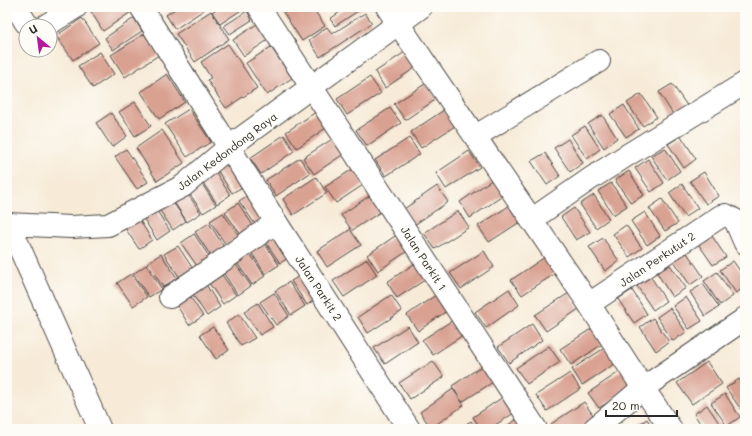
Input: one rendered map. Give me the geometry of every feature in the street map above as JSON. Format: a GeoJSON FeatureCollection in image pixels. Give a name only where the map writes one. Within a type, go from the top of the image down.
{"type":"FeatureCollection","features":[{"type":"Feature","properties":{"kind":"street"},"geometry":{"type":"LineString","coordinates":[[16,7],[23,18]]}},
{"type":"Feature","properties":{"kind":"street"},"geometry":{"type":"LineString","coordinates":[[58,18],[76,7]]}},
{"type":"Feature","properties":{"kind":"street","name":"Jalan Parkit 2"},"geometry":{"type":"LineString","coordinates":[[141,7],[276,222],[409,429]]}},
{"type":"Feature","properties":{"kind":"street","name":"Jalan Parkit 1"},"geometry":{"type":"LineString","coordinates":[[259,7],[536,429]]}},
{"type":"Feature","properties":{"kind":"street","name":"Jalan Kedondong Raya"},"geometry":{"type":"LineString","coordinates":[[8,224],[71,227],[108,225],[183,186],[229,147],[311,87],[392,15],[421,7]]}},
{"type":"Feature","properties":{"kind":"street"},"geometry":{"type":"LineString","coordinates":[[392,15],[476,136],[671,429]]}},
{"type":"Feature","properties":{"kind":"street"},"geometry":{"type":"LineString","coordinates":[[476,136],[599,61]]}},
{"type":"Feature","properties":{"kind":"street"},"geometry":{"type":"LineString","coordinates":[[531,220],[629,154],[745,83]]}},
{"type":"Feature","properties":{"kind":"street","name":"Jalan Perkutut 2"},"geometry":{"type":"LineString","coordinates":[[589,304],[715,220],[726,215],[735,220],[745,243]]}},
{"type":"Feature","properties":{"kind":"street"},"geometry":{"type":"LineString","coordinates":[[170,297],[276,222]]}},
{"type":"Feature","properties":{"kind":"street"},"geometry":{"type":"LineString","coordinates":[[8,224],[100,429]]}},
{"type":"Feature","properties":{"kind":"street"},"geometry":{"type":"LineString","coordinates":[[594,429],[643,388],[745,318]]}},
{"type":"Feature","properties":{"kind":"building"},"geometry":{"type":"Polygon","coordinates":[[[94,7],[128,7],[131,12],[103,31],[90,10],[94,7]]]}},
{"type":"Feature","properties":{"kind":"building"},"geometry":{"type":"Polygon","coordinates":[[[178,7],[202,7],[204,10],[175,29],[166,15],[178,7]]]}},
{"type":"Feature","properties":{"kind":"building"},"geometry":{"type":"Polygon","coordinates":[[[220,7],[246,7],[220,24],[212,12],[220,7]]]}},
{"type":"Feature","properties":{"kind":"building"},"geometry":{"type":"Polygon","coordinates":[[[285,7],[312,7],[325,26],[302,41],[281,9],[285,7]]]}},
{"type":"Feature","properties":{"kind":"building"},"geometry":{"type":"Polygon","coordinates":[[[347,7],[364,7],[335,26],[330,19],[347,7]]]}},
{"type":"Feature","properties":{"kind":"building"},"geometry":{"type":"Polygon","coordinates":[[[211,11],[229,39],[195,62],[176,34],[211,11]]]}},
{"type":"Feature","properties":{"kind":"building"},"geometry":{"type":"Polygon","coordinates":[[[247,11],[252,20],[230,34],[224,26],[247,11]]]}},
{"type":"Feature","properties":{"kind":"building"},"geometry":{"type":"Polygon","coordinates":[[[365,13],[372,23],[320,57],[309,40],[327,27],[332,34],[365,13]]]}},
{"type":"Feature","properties":{"kind":"building"},"geometry":{"type":"Polygon","coordinates":[[[82,18],[99,43],[73,60],[58,39],[58,35],[82,18]]]}},
{"type":"Feature","properties":{"kind":"building"},"geometry":{"type":"Polygon","coordinates":[[[134,18],[142,31],[113,50],[105,38],[134,18]]]}},
{"type":"Feature","properties":{"kind":"building"},"geometry":{"type":"Polygon","coordinates":[[[257,24],[268,40],[244,56],[233,40],[257,24]]]}},
{"type":"Feature","properties":{"kind":"building"},"geometry":{"type":"Polygon","coordinates":[[[144,34],[159,55],[125,77],[111,55],[144,34]]]}},
{"type":"Feature","properties":{"kind":"building"},"geometry":{"type":"Polygon","coordinates":[[[228,44],[257,88],[226,108],[207,80],[211,78],[201,62],[228,44]]]}},
{"type":"Feature","properties":{"kind":"building"},"geometry":{"type":"Polygon","coordinates":[[[271,47],[292,78],[267,95],[246,63],[271,47]]]}},
{"type":"Feature","properties":{"kind":"building"},"geometry":{"type":"Polygon","coordinates":[[[408,50],[419,65],[385,88],[375,72],[408,50]]]}},
{"type":"Feature","properties":{"kind":"building"},"geometry":{"type":"Polygon","coordinates":[[[100,52],[114,74],[93,88],[78,66],[100,52]]]}},
{"type":"Feature","properties":{"kind":"building"},"geometry":{"type":"Polygon","coordinates":[[[167,74],[185,102],[159,119],[141,92],[167,74]]]}},
{"type":"Feature","properties":{"kind":"building"},"geometry":{"type":"Polygon","coordinates":[[[370,77],[381,93],[347,115],[337,99],[370,77]]]}},
{"type":"Feature","properties":{"kind":"building"},"geometry":{"type":"Polygon","coordinates":[[[428,82],[438,98],[405,120],[394,104],[428,82]]]}},
{"type":"Feature","properties":{"kind":"building"},"geometry":{"type":"Polygon","coordinates":[[[672,84],[688,107],[674,116],[659,92],[672,84]]]}},
{"type":"Feature","properties":{"kind":"building"},"geometry":{"type":"Polygon","coordinates":[[[641,94],[657,117],[643,126],[627,103],[641,94]]]}},
{"type":"Feature","properties":{"kind":"building"},"geometry":{"type":"Polygon","coordinates":[[[135,102],[151,126],[135,136],[119,112],[135,102]]]}},
{"type":"Feature","properties":{"kind":"building"},"geometry":{"type":"Polygon","coordinates":[[[624,105],[639,129],[626,137],[610,114],[624,105]]]}},
{"type":"Feature","properties":{"kind":"building"},"geometry":{"type":"Polygon","coordinates":[[[390,108],[401,123],[367,146],[356,130],[390,108]]]}},
{"type":"Feature","properties":{"kind":"building"},"geometry":{"type":"Polygon","coordinates":[[[189,109],[211,142],[187,157],[165,124],[189,109]]]}},
{"type":"Feature","properties":{"kind":"building"},"geometry":{"type":"Polygon","coordinates":[[[319,110],[330,125],[297,148],[286,132],[319,110]]]}},
{"type":"Feature","properties":{"kind":"building"},"geometry":{"type":"Polygon","coordinates":[[[444,110],[455,126],[421,148],[411,132],[444,110]]]}},
{"type":"Feature","properties":{"kind":"building"},"geometry":{"type":"Polygon","coordinates":[[[111,113],[127,136],[112,147],[96,123],[111,113]]]}},
{"type":"Feature","properties":{"kind":"building"},"geometry":{"type":"Polygon","coordinates":[[[602,115],[617,138],[604,148],[588,124],[602,115]]]}},
{"type":"Feature","properties":{"kind":"building"},"geometry":{"type":"Polygon","coordinates":[[[585,126],[600,149],[587,159],[571,135],[585,126]]]}},
{"type":"Feature","properties":{"kind":"building"},"geometry":{"type":"Polygon","coordinates":[[[162,130],[184,163],[157,181],[136,148],[162,130]]]}},
{"type":"Feature","properties":{"kind":"building"},"geometry":{"type":"Polygon","coordinates":[[[284,135],[294,151],[261,174],[250,158],[284,135]]]}},
{"type":"Feature","properties":{"kind":"building"},"geometry":{"type":"Polygon","coordinates":[[[337,136],[348,151],[314,174],[303,158],[337,136]]]}},
{"type":"Feature","properties":{"kind":"building"},"geometry":{"type":"Polygon","coordinates":[[[681,136],[696,159],[684,168],[668,144],[681,136]]]}},
{"type":"Feature","properties":{"kind":"building"},"geometry":{"type":"Polygon","coordinates":[[[409,138],[420,154],[386,176],[375,160],[409,138]]]}},
{"type":"Feature","properties":{"kind":"building"},"geometry":{"type":"Polygon","coordinates":[[[568,139],[583,163],[570,172],[554,148],[568,139]]]}},
{"type":"Feature","properties":{"kind":"building"},"geometry":{"type":"Polygon","coordinates":[[[665,148],[680,171],[667,180],[651,156],[665,148]]]}},
{"type":"Feature","properties":{"kind":"building"},"geometry":{"type":"Polygon","coordinates":[[[126,149],[148,182],[137,189],[115,157],[126,149]]]}},
{"type":"Feature","properties":{"kind":"building"},"geometry":{"type":"Polygon","coordinates":[[[469,151],[480,167],[446,189],[436,173],[469,151]]]}},
{"type":"Feature","properties":{"kind":"building"},"geometry":{"type":"Polygon","coordinates":[[[545,153],[560,176],[547,185],[531,161],[545,153]]]}},
{"type":"Feature","properties":{"kind":"building"},"geometry":{"type":"Polygon","coordinates":[[[300,158],[310,173],[276,196],[266,180],[300,158]]]}},
{"type":"Feature","properties":{"kind":"building"},"geometry":{"type":"Polygon","coordinates":[[[648,159],[664,183],[651,192],[635,168],[648,159]]]}},
{"type":"Feature","properties":{"kind":"building"},"geometry":{"type":"Polygon","coordinates":[[[230,161],[246,185],[232,193],[217,170],[230,161]]]}},
{"type":"Feature","properties":{"kind":"building"},"geometry":{"type":"Polygon","coordinates":[[[359,165],[369,181],[336,203],[325,187],[359,165]]]}},
{"type":"Feature","properties":{"kind":"building"},"geometry":{"type":"Polygon","coordinates":[[[215,171],[230,195],[217,204],[201,180],[215,171]]]}},
{"type":"Feature","properties":{"kind":"building"},"geometry":{"type":"Polygon","coordinates":[[[629,171],[644,195],[631,203],[615,180],[629,171]]]}},
{"type":"Feature","properties":{"kind":"building"},"geometry":{"type":"Polygon","coordinates":[[[704,172],[719,196],[706,204],[690,181],[704,172]]]}},
{"type":"Feature","properties":{"kind":"building"},"geometry":{"type":"Polygon","coordinates":[[[316,177],[327,193],[293,215],[283,199],[316,177]]]}},
{"type":"Feature","properties":{"kind":"building"},"geometry":{"type":"Polygon","coordinates":[[[493,179],[504,195],[470,218],[460,202],[493,179]]]}},
{"type":"Feature","properties":{"kind":"building"},"geometry":{"type":"Polygon","coordinates":[[[200,181],[216,205],[203,213],[187,190],[200,181]]]}},
{"type":"Feature","properties":{"kind":"building"},"geometry":{"type":"Polygon","coordinates":[[[611,183],[627,206],[613,215],[598,191],[611,183]]]}},
{"type":"Feature","properties":{"kind":"building"},"geometry":{"type":"Polygon","coordinates":[[[682,184],[698,208],[685,217],[669,193],[682,184]]]}},
{"type":"Feature","properties":{"kind":"building"},"geometry":{"type":"Polygon","coordinates":[[[437,186],[448,202],[414,225],[404,209],[437,186]]]}},
{"type":"Feature","properties":{"kind":"building"},"geometry":{"type":"Polygon","coordinates":[[[185,190],[201,213],[187,222],[172,199],[185,190]]]}},
{"type":"Feature","properties":{"kind":"building"},"geometry":{"type":"Polygon","coordinates":[[[253,192],[268,216],[255,224],[239,201],[253,192]]]}},
{"type":"Feature","properties":{"kind":"building"},"geometry":{"type":"Polygon","coordinates":[[[375,192],[385,209],[351,231],[361,245],[327,267],[317,251],[351,229],[341,215],[375,192]]]}},
{"type":"Feature","properties":{"kind":"building"},"geometry":{"type":"Polygon","coordinates":[[[594,195],[609,219],[596,228],[580,204],[594,195]]]}},
{"type":"Feature","properties":{"kind":"building"},"geometry":{"type":"Polygon","coordinates":[[[170,198],[186,221],[173,230],[157,206],[170,198]]]}},
{"type":"Feature","properties":{"kind":"building"},"geometry":{"type":"Polygon","coordinates":[[[662,199],[678,223],[665,231],[649,208],[662,199]]]}},
{"type":"Feature","properties":{"kind":"building"},"geometry":{"type":"Polygon","coordinates":[[[238,203],[254,227],[241,235],[225,212],[238,203]]]}},
{"type":"Feature","properties":{"kind":"building"},"geometry":{"type":"Polygon","coordinates":[[[512,204],[523,220],[489,242],[478,226],[512,204]]]}},
{"type":"Feature","properties":{"kind":"building"},"geometry":{"type":"Polygon","coordinates":[[[155,208],[170,231],[157,240],[142,216],[155,208]]]}},
{"type":"Feature","properties":{"kind":"building"},"geometry":{"type":"Polygon","coordinates":[[[574,208],[590,232],[576,240],[561,217],[574,208]]]}},
{"type":"Feature","properties":{"kind":"building"},"geometry":{"type":"Polygon","coordinates":[[[458,211],[469,227],[435,249],[424,233],[458,211]]]}},
{"type":"Feature","properties":{"kind":"building"},"geometry":{"type":"Polygon","coordinates":[[[645,212],[660,236],[647,245],[631,221],[645,212]]]}},
{"type":"Feature","properties":{"kind":"building"},"geometry":{"type":"Polygon","coordinates":[[[223,213],[239,236],[226,245],[210,221],[223,213]]]}},
{"type":"Feature","properties":{"kind":"building"},"geometry":{"type":"Polygon","coordinates":[[[137,216],[152,240],[139,249],[123,225],[137,216]]]}},
{"type":"Feature","properties":{"kind":"building"},"geometry":{"type":"Polygon","coordinates":[[[209,223],[224,247],[211,256],[195,232],[209,223]]]}},
{"type":"Feature","properties":{"kind":"building"},"geometry":{"type":"Polygon","coordinates":[[[626,225],[642,248],[629,257],[613,234],[626,225]]]}},
{"type":"Feature","properties":{"kind":"building"},"geometry":{"type":"Polygon","coordinates":[[[278,231],[293,255],[280,263],[264,240],[278,231]]]}},
{"type":"Feature","properties":{"kind":"building"},"geometry":{"type":"Polygon","coordinates":[[[401,232],[412,248],[378,271],[367,255],[401,232]]]}},
{"type":"Feature","properties":{"kind":"building"},"geometry":{"type":"Polygon","coordinates":[[[710,233],[726,257],[713,265],[697,242],[710,233]]]}},
{"type":"Feature","properties":{"kind":"building"},"geometry":{"type":"Polygon","coordinates":[[[194,234],[210,258],[197,266],[181,243],[194,234]]]}},
{"type":"Feature","properties":{"kind":"building"},"geometry":{"type":"Polygon","coordinates":[[[603,238],[619,261],[605,271],[589,247],[603,238]]]}},
{"type":"Feature","properties":{"kind":"building"},"geometry":{"type":"Polygon","coordinates":[[[263,241],[279,265],[265,274],[250,250],[263,241]]]}},
{"type":"Feature","properties":{"kind":"building"},"geometry":{"type":"Polygon","coordinates":[[[178,246],[193,269],[180,278],[164,254],[178,246]]]}},
{"type":"Feature","properties":{"kind":"building"},"geometry":{"type":"Polygon","coordinates":[[[484,251],[494,267],[461,289],[450,273],[484,251]]]}},
{"type":"Feature","properties":{"kind":"building"},"geometry":{"type":"Polygon","coordinates":[[[249,252],[265,276],[252,285],[236,261],[249,252]]]}},
{"type":"Feature","properties":{"kind":"building"},"geometry":{"type":"Polygon","coordinates":[[[687,253],[703,276],[690,285],[674,261],[687,253]]]}},
{"type":"Feature","properties":{"kind":"building"},"geometry":{"type":"Polygon","coordinates":[[[161,254],[177,278],[163,287],[147,263],[161,254]]]}},
{"type":"Feature","properties":{"kind":"building"},"geometry":{"type":"Polygon","coordinates":[[[545,257],[556,273],[522,295],[511,280],[545,257]]]}},
{"type":"Feature","properties":{"kind":"building"},"geometry":{"type":"Polygon","coordinates":[[[367,259],[377,275],[344,297],[333,281],[367,259]]]}},
{"type":"Feature","properties":{"kind":"building"},"geometry":{"type":"Polygon","coordinates":[[[420,260],[431,276],[397,298],[387,282],[420,260]]]}},
{"type":"Feature","properties":{"kind":"building"},"geometry":{"type":"Polygon","coordinates":[[[733,261],[745,278],[745,287],[736,293],[720,270],[733,261]]]}},
{"type":"Feature","properties":{"kind":"building"},"geometry":{"type":"Polygon","coordinates":[[[235,263],[251,286],[238,295],[222,271],[235,263]]]}},
{"type":"Feature","properties":{"kind":"building"},"geometry":{"type":"Polygon","coordinates":[[[146,265],[162,289],[149,297],[133,274],[146,265]]]}},
{"type":"Feature","properties":{"kind":"building"},"geometry":{"type":"Polygon","coordinates":[[[670,265],[686,288],[672,297],[657,273],[670,265]]]}},
{"type":"Feature","properties":{"kind":"building"},"geometry":{"type":"Polygon","coordinates":[[[220,272],[236,295],[223,304],[207,280],[220,272]]]}},
{"type":"Feature","properties":{"kind":"building"},"geometry":{"type":"Polygon","coordinates":[[[717,272],[733,296],[720,305],[704,281],[717,272]]]}},
{"type":"Feature","properties":{"kind":"building"},"geometry":{"type":"Polygon","coordinates":[[[305,273],[320,296],[307,305],[291,281],[305,273]]]}},
{"type":"Feature","properties":{"kind":"building"},"geometry":{"type":"Polygon","coordinates":[[[131,274],[147,297],[133,306],[117,283],[131,274]]]}},
{"type":"Feature","properties":{"kind":"building"},"geometry":{"type":"Polygon","coordinates":[[[651,277],[666,301],[653,310],[637,286],[651,277]]]}},
{"type":"Feature","properties":{"kind":"building"},"geometry":{"type":"Polygon","coordinates":[[[289,282],[305,306],[291,315],[275,291],[289,282]]]}},
{"type":"Feature","properties":{"kind":"building"},"geometry":{"type":"Polygon","coordinates":[[[205,283],[220,307],[207,316],[191,292],[205,283]]]}},
{"type":"Feature","properties":{"kind":"building"},"geometry":{"type":"Polygon","coordinates":[[[703,284],[719,307],[705,316],[690,292],[703,284]]]}},
{"type":"Feature","properties":{"kind":"building"},"geometry":{"type":"Polygon","coordinates":[[[509,289],[519,305],[486,328],[475,312],[509,289]]]}},
{"type":"Feature","properties":{"kind":"building"},"geometry":{"type":"Polygon","coordinates":[[[632,290],[647,314],[634,323],[618,299],[632,290]]]}},
{"type":"Feature","properties":{"kind":"building"},"geometry":{"type":"Polygon","coordinates":[[[187,292],[203,316],[189,325],[174,301],[187,292]]]}},
{"type":"Feature","properties":{"kind":"building"},"geometry":{"type":"Polygon","coordinates":[[[440,292],[451,308],[418,331],[407,315],[440,292]]]}},
{"type":"Feature","properties":{"kind":"building"},"geometry":{"type":"Polygon","coordinates":[[[274,293],[289,316],[276,325],[260,302],[274,293]]]}},
{"type":"Feature","properties":{"kind":"building"},"geometry":{"type":"Polygon","coordinates":[[[569,293],[579,309],[546,331],[535,315],[569,293]]]}},
{"type":"Feature","properties":{"kind":"building"},"geometry":{"type":"Polygon","coordinates":[[[391,295],[402,311],[368,333],[358,317],[391,295]]]}},
{"type":"Feature","properties":{"kind":"building"},"geometry":{"type":"Polygon","coordinates":[[[686,297],[702,321],[689,329],[673,306],[686,297]]]}},
{"type":"Feature","properties":{"kind":"building"},"geometry":{"type":"Polygon","coordinates":[[[258,303],[273,327],[260,335],[244,312],[258,303]]]}},
{"type":"Feature","properties":{"kind":"building"},"geometry":{"type":"Polygon","coordinates":[[[670,308],[686,332],[673,341],[657,317],[670,308]]]}},
{"type":"Feature","properties":{"kind":"building"},"geometry":{"type":"Polygon","coordinates":[[[239,314],[255,338],[241,346],[226,323],[239,314]]]}},
{"type":"Feature","properties":{"kind":"building"},"geometry":{"type":"Polygon","coordinates":[[[456,318],[466,333],[433,355],[422,340],[456,318]]]}},
{"type":"Feature","properties":{"kind":"building"},"geometry":{"type":"Polygon","coordinates":[[[653,318],[669,342],[656,351],[640,327],[653,318]]]}},
{"type":"Feature","properties":{"kind":"building"},"geometry":{"type":"Polygon","coordinates":[[[532,324],[542,340],[509,363],[498,347],[532,324]]]}},
{"type":"Feature","properties":{"kind":"building"},"geometry":{"type":"Polygon","coordinates":[[[408,326],[418,342],[385,364],[374,348],[408,326]]]}},
{"type":"Feature","properties":{"kind":"building"},"geometry":{"type":"Polygon","coordinates":[[[213,327],[229,350],[216,359],[200,335],[213,327]]]}},
{"type":"Feature","properties":{"kind":"building"},"geometry":{"type":"Polygon","coordinates":[[[594,327],[604,343],[571,365],[560,349],[594,327]]]}},
{"type":"Feature","properties":{"kind":"building"},"geometry":{"type":"Polygon","coordinates":[[[549,346],[560,362],[527,384],[516,368],[549,346]]]}},
{"type":"Feature","properties":{"kind":"building"},"geometry":{"type":"Polygon","coordinates":[[[606,347],[616,363],[582,385],[572,369],[606,347]]]}},
{"type":"Feature","properties":{"kind":"building"},"geometry":{"type":"Polygon","coordinates":[[[433,361],[444,377],[410,399],[399,383],[433,361]]]}},
{"type":"Feature","properties":{"kind":"building"},"geometry":{"type":"Polygon","coordinates":[[[707,362],[722,384],[692,404],[677,383],[707,362]]]}},
{"type":"Feature","properties":{"kind":"building"},"geometry":{"type":"Polygon","coordinates":[[[485,364],[496,380],[462,402],[452,386],[485,364]]]}},
{"type":"Feature","properties":{"kind":"building"},"geometry":{"type":"Polygon","coordinates":[[[622,370],[633,386],[599,408],[588,393],[622,370]]]}},
{"type":"Feature","properties":{"kind":"building"},"geometry":{"type":"Polygon","coordinates":[[[570,373],[580,389],[547,411],[536,395],[570,373]]]}},
{"type":"Feature","properties":{"kind":"building"},"geometry":{"type":"Polygon","coordinates":[[[739,379],[745,387],[745,409],[742,411],[726,388],[739,379]]]}},
{"type":"Feature","properties":{"kind":"building"},"geometry":{"type":"Polygon","coordinates":[[[453,389],[464,405],[431,428],[420,412],[453,389]]]}},
{"type":"Feature","properties":{"kind":"building"},"geometry":{"type":"Polygon","coordinates":[[[725,394],[740,417],[727,426],[711,403],[725,394]]]}},
{"type":"Feature","properties":{"kind":"building"},"geometry":{"type":"Polygon","coordinates":[[[506,395],[517,411],[489,429],[481,429],[473,417],[506,395]]]}},
{"type":"Feature","properties":{"kind":"building"},"geometry":{"type":"Polygon","coordinates":[[[584,402],[595,418],[578,429],[554,429],[551,424],[584,402]]]}},
{"type":"Feature","properties":{"kind":"building"},"geometry":{"type":"Polygon","coordinates":[[[707,405],[723,429],[704,429],[694,414],[707,405]]]}},
{"type":"Feature","properties":{"kind":"building"},"geometry":{"type":"Polygon","coordinates":[[[522,416],[531,429],[502,429],[522,416]]]}},
{"type":"Feature","properties":{"kind":"building"},"geometry":{"type":"Polygon","coordinates":[[[647,419],[653,429],[632,429],[647,419]]]}},
{"type":"Feature","properties":{"kind":"building"},"geometry":{"type":"Polygon","coordinates":[[[471,421],[476,429],[458,429],[471,421]]]}}]}
